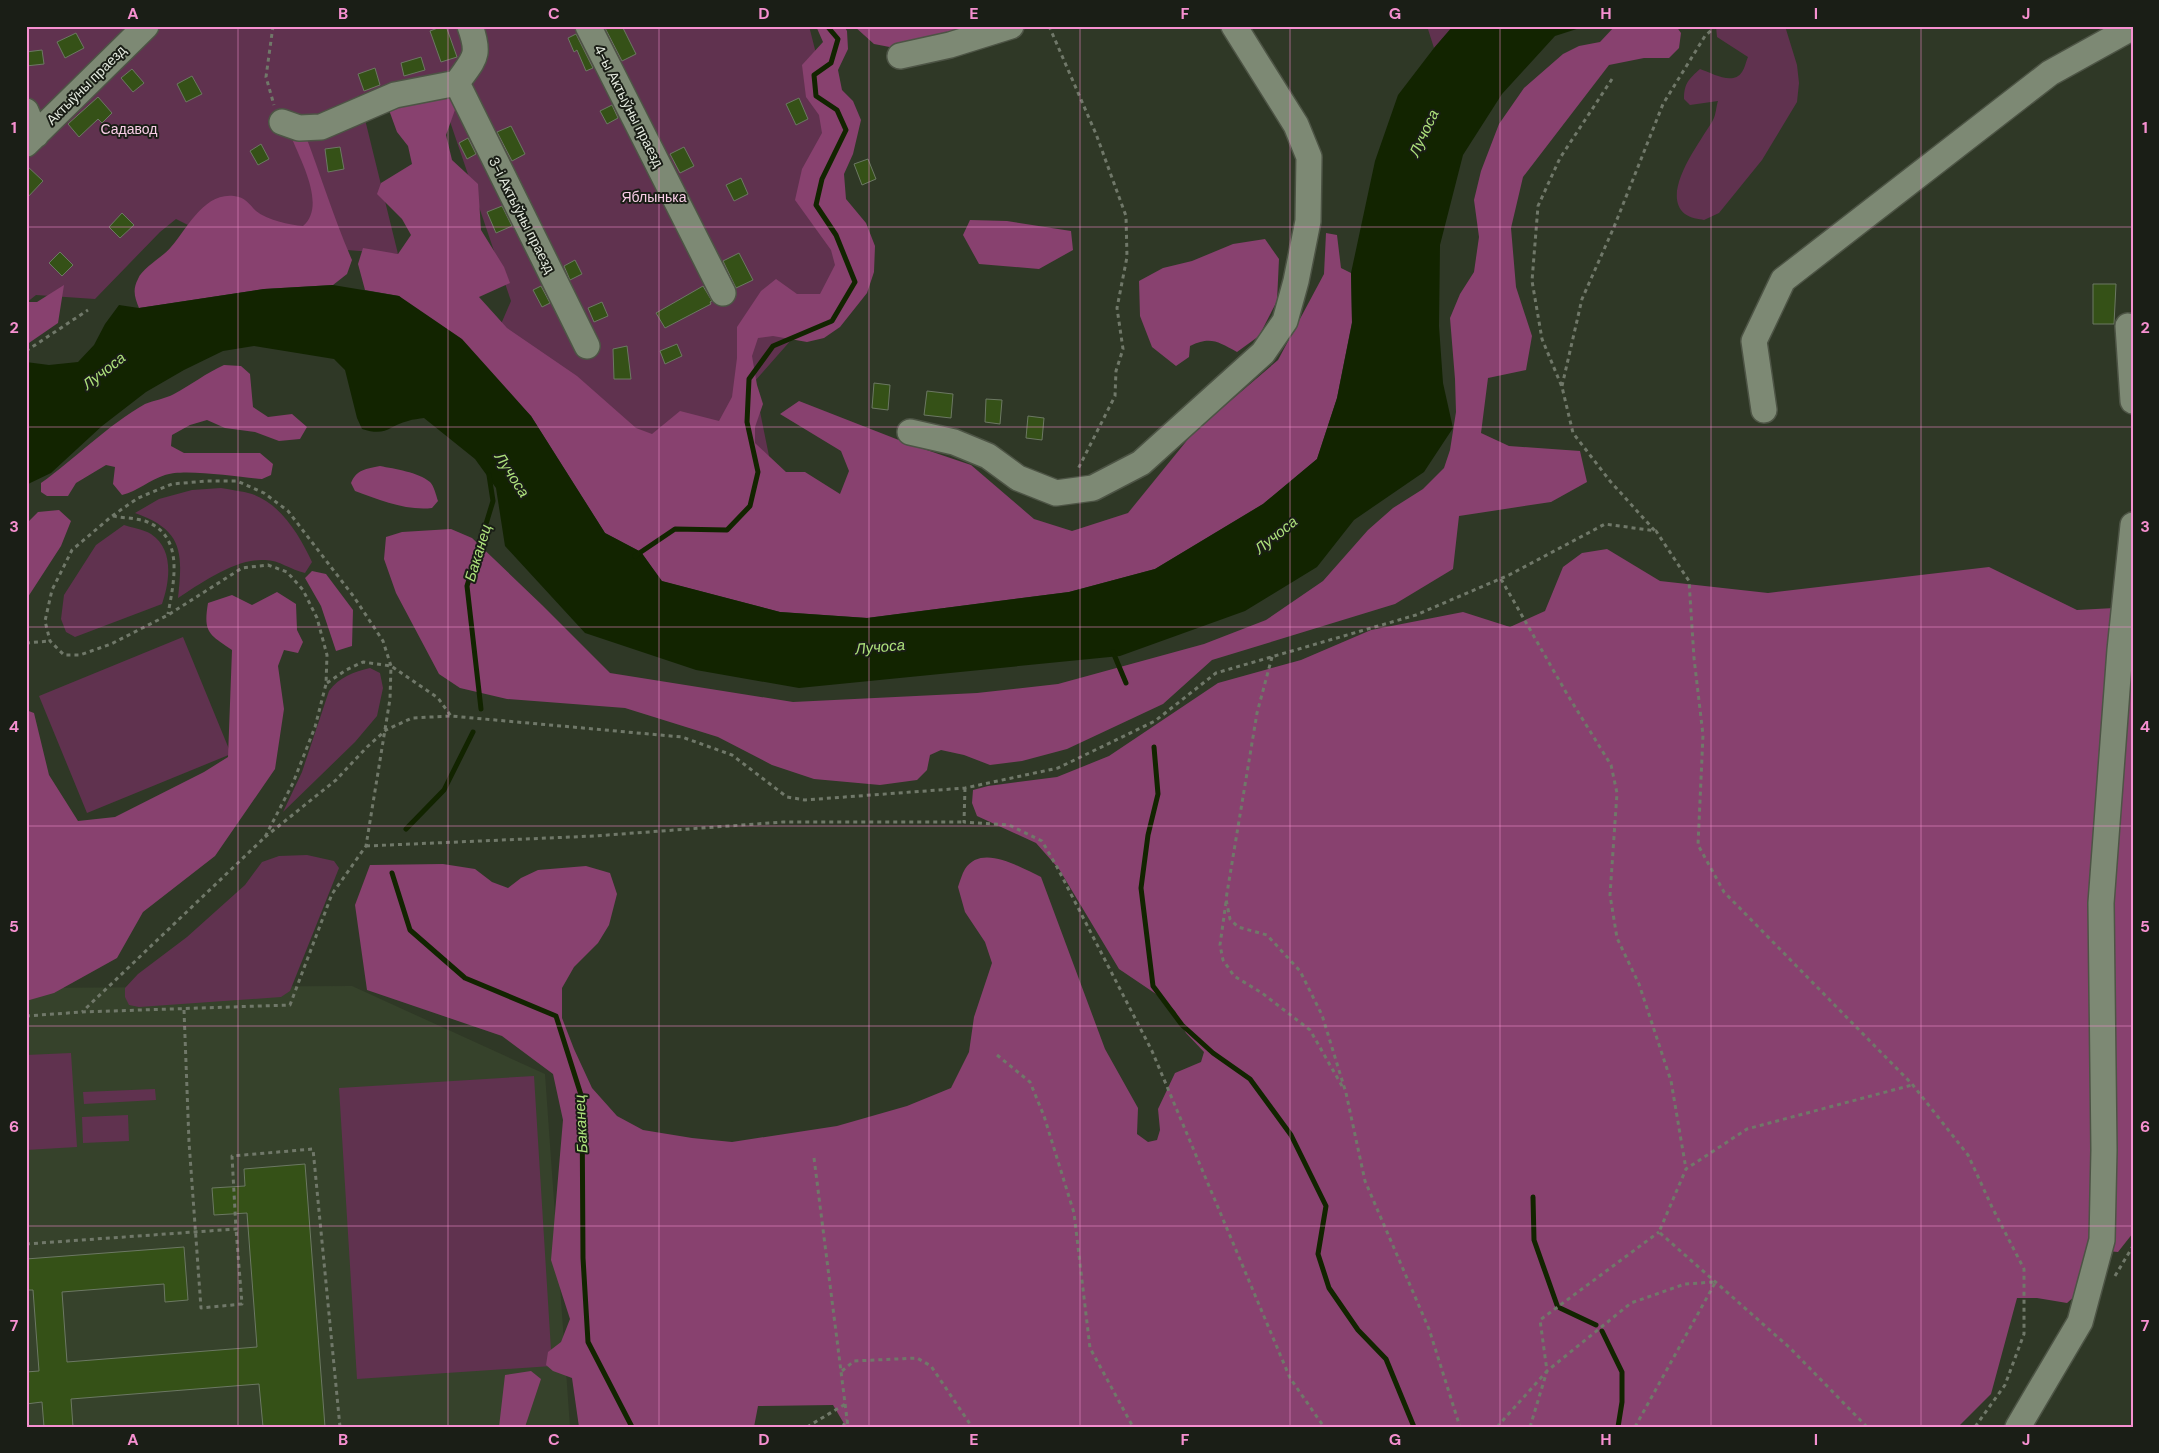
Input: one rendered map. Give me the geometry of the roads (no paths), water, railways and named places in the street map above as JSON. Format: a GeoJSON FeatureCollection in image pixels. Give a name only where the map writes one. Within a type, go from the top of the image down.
{"type":"FeatureCollection","features":[{"type":"Feature","properties":{"kind":"street","name":"Актыўны праезд"},"geometry":{"type":"LineString","coordinates":[[31,139],[146,26]]}},
{"type":"Feature","properties":{"kind":"street"},"geometry":{"type":"LineString","coordinates":[[282,122],[299,128],[322,127],[395,96],[456,83],[476,56],[476,45],[470,26]]}},
{"type":"Feature","properties":{"kind":"street","name":"4-ы Актыўны праезд"},"geometry":{"type":"LineString","coordinates":[[588,26],[723,294]]}},
{"type":"Feature","properties":{"kind":"street"},"geometry":{"type":"LineString","coordinates":[[900,56],[950,45],[1011,26]]}},
{"type":"Feature","properties":{"kind":"street"},"geometry":{"type":"LineString","coordinates":[[910,432],[954,442],[988,456],[1018,478],[1064,492],[1093,488],[1141,463],[1263,354],[1284,321],[1296,281],[1308,221],[1309,157],[1296,125],[1234,26]]}},
{"type":"Feature","properties":{"kind":"street"},"geometry":{"type":"LineString","coordinates":[[1764,410],[1754,341],[1783,280],[2050,73],[2133,27]]}},
{"type":"Feature","properties":{"kind":"street","name":"3-і Актыўны праезд"},"geometry":{"type":"LineString","coordinates":[[456,83],[587,346]]}},
{"type":"Feature","properties":{"kind":"street"},"geometry":{"type":"LineString","coordinates":[[26,111],[31,139]]}},
{"type":"Feature","properties":{"kind":"street"},"geometry":{"type":"LineString","coordinates":[[2128,326],[2133,401]]}},
{"type":"Feature","properties":{"kind":"street"},"geometry":{"type":"LineString","coordinates":[[2018,1427],[2080,1322],[2102,1240],[2104,1150],[2101,903],[2120,650],[2133,525]]}},
{"type":"Feature","properties":{"kind":"water","name":"Лучоса"},"geometry":{"type":"Polygon","coordinates":[[[1453,26],[1586,26],[1555,36],[1502,94],[1463,155],[1440,245],[1439,326],[1443,383],[1453,428],[1424,472],[1354,520],[1317,567],[1245,611],[1120,656],[799,688],[696,670],[585,633],[505,546],[496,488],[475,459],[424,418],[410,420],[387,430],[377,432],[362,429],[357,418],[345,370],[334,359],[254,346],[223,351],[184,370],[146,392],[102,426],[51,473],[26,485],[26,362],[49,365],[78,362],[94,345],[105,324],[119,305],[139,308],[264,289],[333,285],[399,296],[462,339],[531,416],[605,533],[641,552],[662,581],[780,612],[867,618],[1069,592],[1155,569],[1263,504],[1317,459],[1337,398],[1352,323],[1351,273],[1375,161],[1398,95],[1453,26]]]}},
{"type":"Feature","properties":{"kind":"waterway"},"geometry":{"type":"LineString","coordinates":[[635,556],[675,529],[727,530],[750,506],[758,472],[747,422],[749,379],[773,346],[832,321],[855,282],[836,235],[816,205],[822,179],[846,130],[837,110],[816,96],[814,75],[831,63],[838,39],[827,26]]}},
{"type":"Feature","properties":{"kind":"waterway","name":"Баканец"},"geometry":{"type":"LineString","coordinates":[[481,709],[467,586],[493,501],[489,475]]}},
{"type":"Feature","properties":{"kind":"waterway"},"geometry":{"type":"LineString","coordinates":[[1113,652],[1126,683]]}},
{"type":"Feature","properties":{"kind":"waterway","name":"Баканец"},"geometry":{"type":"LineString","coordinates":[[406,829],[444,790],[473,732]]}},
{"type":"Feature","properties":{"kind":"waterway"},"geometry":{"type":"LineString","coordinates":[[1154,747],[1158,794],[1148,835],[1141,888],[1153,986],[1182,1025],[1213,1053],[1250,1079],[1291,1135],[1326,1206],[1318,1254],[1329,1288],[1358,1330],[1386,1359],[1414,1427]]}},
{"type":"Feature","properties":{"kind":"waterway","name":"Баканец"},"geometry":{"type":"LineString","coordinates":[[392,873],[410,930],[465,978],[556,1016],[582,1098],[583,1258],[588,1342],[632,1427]]}},
{"type":"Feature","properties":{"kind":"waterway"},"geometry":{"type":"LineString","coordinates":[[1533,1197],[1534,1240],[1557,1305]]}},
{"type":"Feature","properties":{"kind":"waterway"},"geometry":{"type":"LineString","coordinates":[[1560,1308],[1596,1325]]}},
{"type":"Feature","properties":{"kind":"waterway"},"geometry":{"type":"LineString","coordinates":[[1602,1331],[1622,1372],[1622,1402],[1618,1427]]}},
{"type":"Feature","properties":{"kind":"park label","name":"Садавод"},"geometry":{"type":"Point","coordinates":[129,129]}},
{"type":"Feature","properties":{"kind":"park label","name":"Яблынька"},"geometry":{"type":"Point","coordinates":[654,197]}}]}
